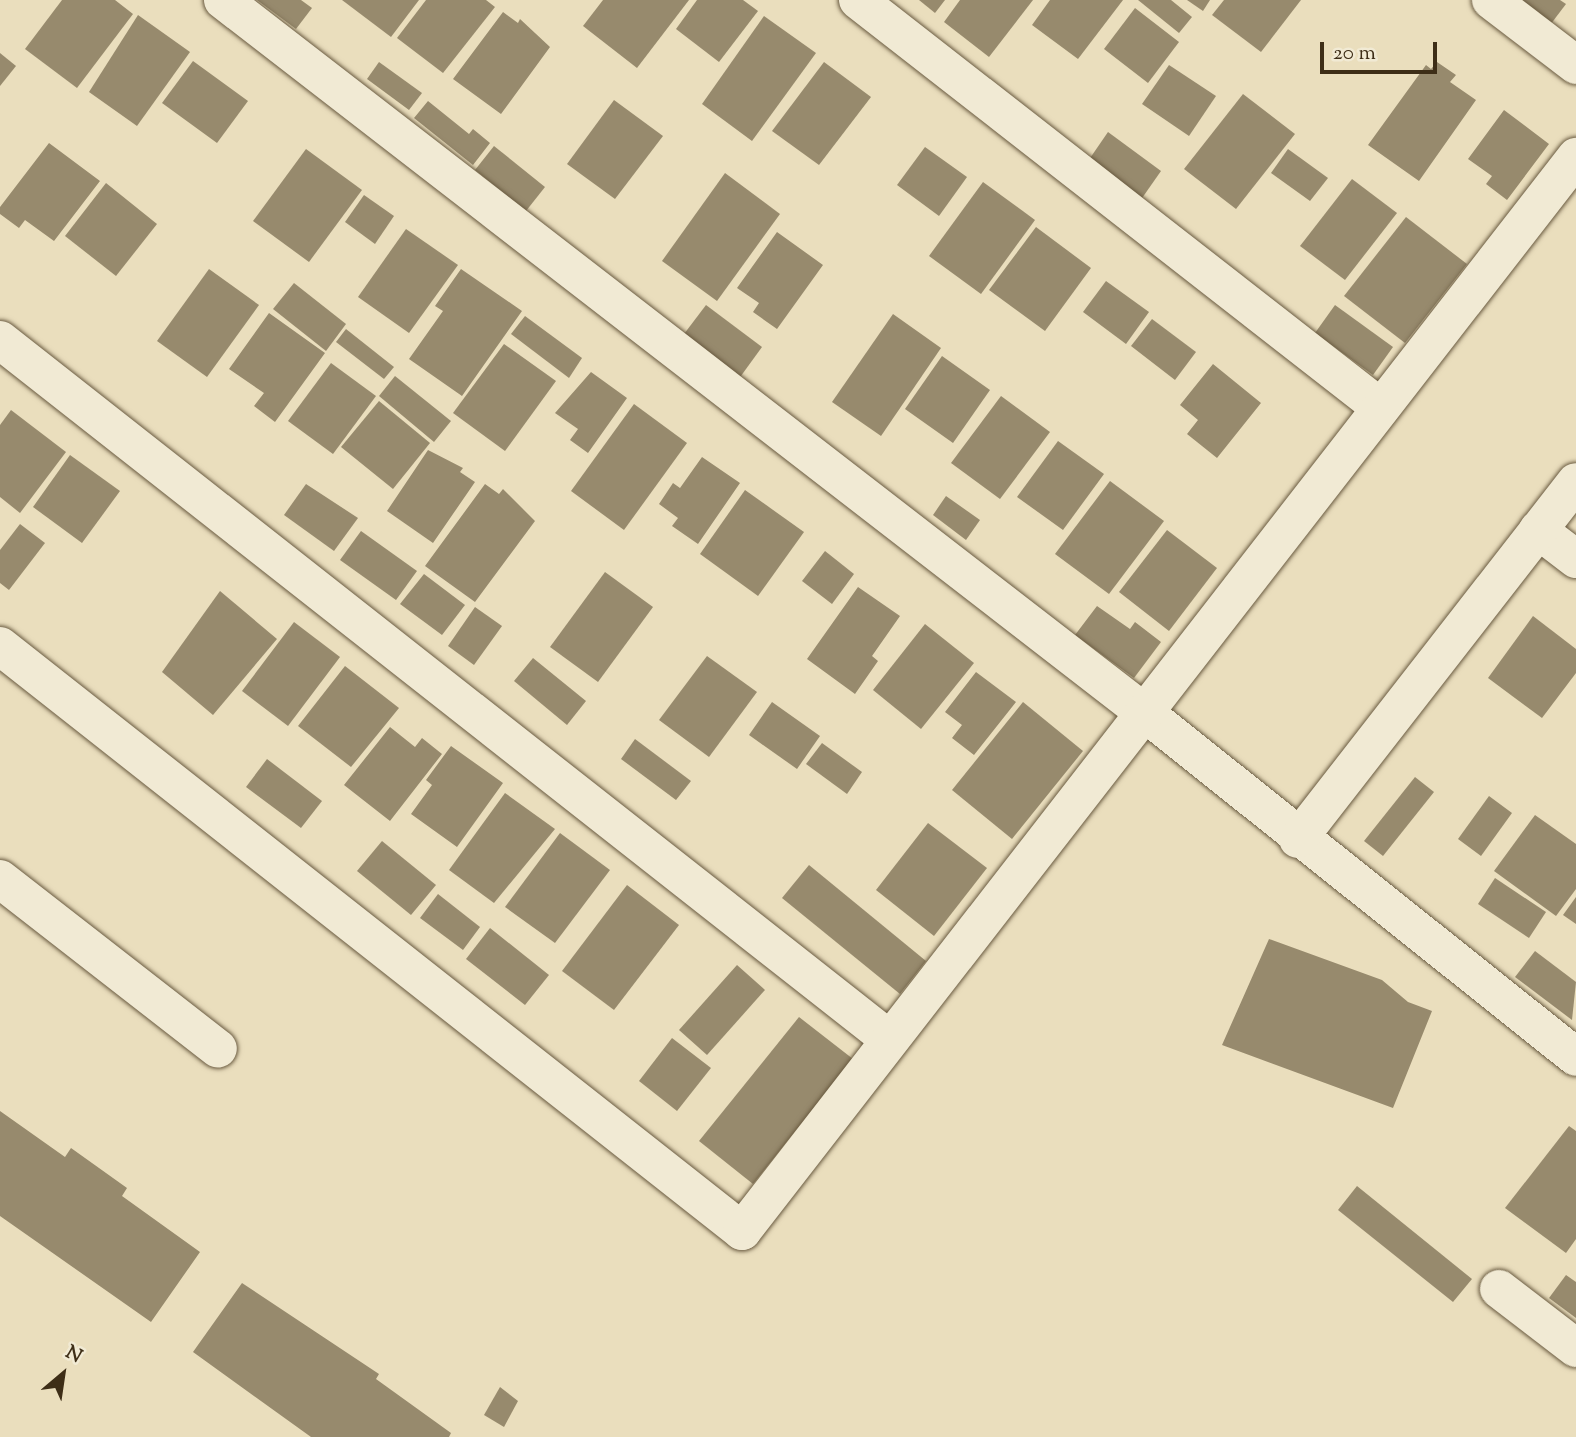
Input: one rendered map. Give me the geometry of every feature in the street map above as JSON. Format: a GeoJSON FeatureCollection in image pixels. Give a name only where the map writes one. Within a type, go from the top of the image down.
{"type":"FeatureCollection","features":[{"type":"Feature","properties":{"kind":"street"},"geometry":{"type":"LineString","coordinates":[[223,0],[1145,713],[1298,839],[1576,1057]]}},
{"type":"Feature","properties":{"kind":"street"},"geometry":{"type":"LineString","coordinates":[[858,0],[1381,408]]}},
{"type":"Feature","properties":{"kind":"street"},"geometry":{"type":"LineString","coordinates":[[1492,0],[1576,65]]}},
{"type":"Feature","properties":{"kind":"street"},"geometry":{"type":"LineString","coordinates":[[0,646],[742,1231],[1576,157]]}},
{"type":"Feature","properties":{"kind":"street"},"geometry":{"type":"LineString","coordinates":[[0,340],[889,1039]]}},
{"type":"Feature","properties":{"kind":"street"},"geometry":{"type":"LineString","coordinates":[[1298,839],[1576,482]]}},
{"type":"Feature","properties":{"kind":"street"},"geometry":{"type":"LineString","coordinates":[[1538,530],[1576,559]]}},
{"type":"Feature","properties":{"kind":"street"},"geometry":{"type":"LineString","coordinates":[[0,879],[218,1049]]}},
{"type":"Feature","properties":{"kind":"street"},"geometry":{"type":"LineString","coordinates":[[1499,1289],[1576,1348]]}},
{"type":"Feature","properties":{"kind":"building"},"geometry":{"type":"Polygon","coordinates":[[[62,0],[115,0],[133,14],[77,88],[25,49],[62,0]]]}},
{"type":"Feature","properties":{"kind":"building"},"geometry":{"type":"Polygon","coordinates":[[[257,0],[301,0],[312,8],[296,29],[257,0]]]}},
{"type":"Feature","properties":{"kind":"building"},"geometry":{"type":"Polygon","coordinates":[[[342,0],[419,0],[391,37],[342,0]]]}},
{"type":"Feature","properties":{"kind":"building"},"geometry":{"type":"Polygon","coordinates":[[[426,0],[486,0],[495,7],[443,73],[397,38],[426,0]]]}},
{"type":"Feature","properties":{"kind":"building"},"geometry":{"type":"Polygon","coordinates":[[[603,0],[689,0],[637,68],[583,26],[603,0]]]}},
{"type":"Feature","properties":{"kind":"building"},"geometry":{"type":"Polygon","coordinates":[[[697,0],[743,0],[758,11],[719,62],[676,29],[697,0]]]}},
{"type":"Feature","properties":{"kind":"building"},"geometry":{"type":"Polygon","coordinates":[[[919,0],[945,0],[935,13],[919,0]]]}},
{"type":"Feature","properties":{"kind":"building"},"geometry":{"type":"Polygon","coordinates":[[[960,0],[1033,0],[989,57],[944,22],[960,0]]]}},
{"type":"Feature","properties":{"kind":"building"},"geometry":{"type":"Polygon","coordinates":[[[1050,0],[1123,0],[1078,59],[1032,25],[1050,0]]]}},
{"type":"Feature","properties":{"kind":"building"},"geometry":{"type":"Polygon","coordinates":[[[1138,0],[1171,0],[1192,17],[1179,33],[1138,0]]]}},
{"type":"Feature","properties":{"kind":"building"},"geometry":{"type":"Polygon","coordinates":[[[1187,0],[1210,0],[1203,11],[1187,0]]]}},
{"type":"Feature","properties":{"kind":"building"},"geometry":{"type":"Polygon","coordinates":[[[1224,0],[1301,0],[1261,52],[1212,15],[1224,0]]]}},
{"type":"Feature","properties":{"kind":"building"},"geometry":{"type":"Polygon","coordinates":[[[1501,0],[1560,0],[1566,4],[1544,33],[1501,0]]]}},
{"type":"Feature","properties":{"kind":"building"},"geometry":{"type":"Polygon","coordinates":[[[1135,8],[1179,42],[1148,83],[1104,49],[1135,8]]]}},
{"type":"Feature","properties":{"kind":"building"},"geometry":{"type":"Polygon","coordinates":[[[503,12],[518,23],[520,19],[550,47],[501,114],[453,79],[503,12]]]}},
{"type":"Feature","properties":{"kind":"building"},"geometry":{"type":"Polygon","coordinates":[[[138,15],[190,52],[137,126],[89,92],[138,15]]]}},
{"type":"Feature","properties":{"kind":"building"},"geometry":{"type":"Polygon","coordinates":[[[764,16],[816,53],[752,141],[702,104],[764,16]]]}},
{"type":"Feature","properties":{"kind":"building"},"geometry":{"type":"Polygon","coordinates":[[[0,53],[16,66],[0,86],[0,53]]]}},
{"type":"Feature","properties":{"kind":"building"},"geometry":{"type":"Polygon","coordinates":[[[193,61],[248,101],[217,143],[162,103],[193,61]]]}},
{"type":"Feature","properties":{"kind":"building"},"geometry":{"type":"Polygon","coordinates":[[[379,62],[422,93],[409,110],[367,79],[379,62]]]}},
{"type":"Feature","properties":{"kind":"building"},"geometry":{"type":"Polygon","coordinates":[[[824,62],[871,97],[819,165],[772,131],[824,62]]]}},
{"type":"Feature","properties":{"kind":"building"},"geometry":{"type":"Polygon","coordinates":[[[1437,62],[1456,75],[1450,82],[1476,100],[1419,181],[1368,145],[1426,65],[1431,69],[1437,62]]]}},
{"type":"Feature","properties":{"kind":"building"},"geometry":{"type":"Polygon","coordinates":[[[1169,65],[1216,96],[1189,136],[1142,104],[1169,65]]]}},
{"type":"Feature","properties":{"kind":"building"},"geometry":{"type":"Polygon","coordinates":[[[1243,94],[1295,134],[1236,209],[1184,169],[1243,94]]]}},
{"type":"Feature","properties":{"kind":"building"},"geometry":{"type":"Polygon","coordinates":[[[614,100],[663,136],[615,199],[567,164],[614,100]]]}},
{"type":"Feature","properties":{"kind":"building"},"geometry":{"type":"Polygon","coordinates":[[[428,101],[469,134],[473,129],[490,143],[473,165],[414,118],[428,101]]]}},
{"type":"Feature","properties":{"kind":"building"},"geometry":{"type":"Polygon","coordinates":[[[1504,110],[1549,144],[1507,200],[1486,184],[1492,176],[1468,159],[1504,110]]]}},
{"type":"Feature","properties":{"kind":"building"},"geometry":{"type":"Polygon","coordinates":[[[1108,132],[1161,171],[1140,201],[1086,164],[1108,132]]]}},
{"type":"Feature","properties":{"kind":"building"},"geometry":{"type":"Polygon","coordinates":[[[49,143],[100,181],[54,241],[25,220],[19,228],[0,214],[0,207],[49,143]]]}},
{"type":"Feature","properties":{"kind":"building"},"geometry":{"type":"Polygon","coordinates":[[[494,146],[545,187],[526,211],[475,170],[494,146]]]}},
{"type":"Feature","properties":{"kind":"building"},"geometry":{"type":"Polygon","coordinates":[[[925,147],[967,177],[939,216],[897,185],[925,147]]]}},
{"type":"Feature","properties":{"kind":"building"},"geometry":{"type":"Polygon","coordinates":[[[306,149],[362,190],[309,262],[253,221],[306,149]]]}},
{"type":"Feature","properties":{"kind":"building"},"geometry":{"type":"Polygon","coordinates":[[[1288,149],[1328,178],[1310,201],[1271,173],[1288,149]]]}},
{"type":"Feature","properties":{"kind":"building"},"geometry":{"type":"Polygon","coordinates":[[[725,173],[780,214],[717,301],[662,261],[725,173]]]}},
{"type":"Feature","properties":{"kind":"building"},"geometry":{"type":"Polygon","coordinates":[[[1352,179],[1397,213],[1345,280],[1300,246],[1352,179]]]}},
{"type":"Feature","properties":{"kind":"building"},"geometry":{"type":"Polygon","coordinates":[[[983,182],[1035,220],[981,294],[929,256],[983,182]]]}},
{"type":"Feature","properties":{"kind":"building"},"geometry":{"type":"Polygon","coordinates":[[[106,183],[157,224],[116,276],[65,236],[106,183]]]}},
{"type":"Feature","properties":{"kind":"building"},"geometry":{"type":"Polygon","coordinates":[[[364,195],[394,216],[375,244],[345,222],[364,195]]]}},
{"type":"Feature","properties":{"kind":"building"},"geometry":{"type":"Polygon","coordinates":[[[1406,217],[1467,264],[1405,343],[1344,296],[1406,217]]]}},
{"type":"Feature","properties":{"kind":"building"},"geometry":{"type":"Polygon","coordinates":[[[1036,227],[1091,268],[1045,331],[989,290],[1036,227]]]}},
{"type":"Feature","properties":{"kind":"building"},"geometry":{"type":"Polygon","coordinates":[[[406,229],[458,265],[409,333],[358,297],[406,229]]]}},
{"type":"Feature","properties":{"kind":"building"},"geometry":{"type":"Polygon","coordinates":[[[777,232],[823,265],[777,329],[753,312],[759,303],[737,288],[777,232]]]}},
{"type":"Feature","properties":{"kind":"building"},"geometry":{"type":"Polygon","coordinates":[[[209,269],[259,305],[207,377],[157,341],[209,269]]]}},
{"type":"Feature","properties":{"kind":"building"},"geometry":{"type":"Polygon","coordinates":[[[461,269],[522,311],[462,396],[409,359],[443,311],[435,306],[461,269]]]}},
{"type":"Feature","properties":{"kind":"building"},"geometry":{"type":"Polygon","coordinates":[[[1106,281],[1149,312],[1126,344],[1083,312],[1106,281]]]}},
{"type":"Feature","properties":{"kind":"building"},"geometry":{"type":"Polygon","coordinates":[[[294,283],[346,324],[326,351],[273,309],[294,283]]]}},
{"type":"Feature","properties":{"kind":"building"},"geometry":{"type":"Polygon","coordinates":[[[706,305],[762,347],[738,380],[681,338],[706,305]]]}},
{"type":"Feature","properties":{"kind":"building"},"geometry":{"type":"Polygon","coordinates":[[[1335,305],[1393,347],[1373,375],[1315,333],[1335,305]]]}},
{"type":"Feature","properties":{"kind":"building"},"geometry":{"type":"Polygon","coordinates":[[[269,313],[325,353],[275,422],[254,406],[264,393],[229,369],[269,313]]]}},
{"type":"Feature","properties":{"kind":"building"},"geometry":{"type":"Polygon","coordinates":[[[893,314],[941,348],[881,436],[832,402],[893,314]]]}},
{"type":"Feature","properties":{"kind":"building"},"geometry":{"type":"Polygon","coordinates":[[[525,316],[582,358],[569,378],[511,334],[525,316]]]}},
{"type":"Feature","properties":{"kind":"building"},"geometry":{"type":"Polygon","coordinates":[[[1152,319],[1196,352],[1175,380],[1131,346],[1152,319]]]}},
{"type":"Feature","properties":{"kind":"building"},"geometry":{"type":"Polygon","coordinates":[[[346,329],[394,367],[384,379],[336,342],[346,329]]]}},
{"type":"Feature","properties":{"kind":"building"},"geometry":{"type":"Polygon","coordinates":[[[504,344],[556,381],[505,451],[453,413],[504,344]]]}},
{"type":"Feature","properties":{"kind":"building"},"geometry":{"type":"Polygon","coordinates":[[[942,356],[990,390],[953,443],[905,409],[942,356]]]}},
{"type":"Feature","properties":{"kind":"building"},"geometry":{"type":"Polygon","coordinates":[[[331,363],[376,396],[333,454],[288,421],[331,363]]]}},
{"type":"Feature","properties":{"kind":"building"},"geometry":{"type":"Polygon","coordinates":[[[1213,364],[1261,403],[1217,458],[1187,434],[1198,420],[1180,405],[1213,364]]]}},
{"type":"Feature","properties":{"kind":"building"},"geometry":{"type":"Polygon","coordinates":[[[591,372],[627,398],[588,453],[570,440],[578,429],[555,413],[591,372]]]}},
{"type":"Feature","properties":{"kind":"building"},"geometry":{"type":"Polygon","coordinates":[[[395,376],[451,421],[434,442],[379,396],[395,376]]]}},
{"type":"Feature","properties":{"kind":"building"},"geometry":{"type":"Polygon","coordinates":[[[1001,396],[1050,432],[1000,499],[951,463],[1001,396]]]}},
{"type":"Feature","properties":{"kind":"building"},"geometry":{"type":"Polygon","coordinates":[[[379,401],[430,443],[393,489],[341,447],[379,401]]]}},
{"type":"Feature","properties":{"kind":"building"},"geometry":{"type":"Polygon","coordinates":[[[634,404],[687,443],[624,530],[571,491],[634,404]]]}},
{"type":"Feature","properties":{"kind":"building"},"geometry":{"type":"Polygon","coordinates":[[[11,410],[66,452],[20,513],[0,497],[0,425],[11,410]]]}},
{"type":"Feature","properties":{"kind":"building"},"geometry":{"type":"Polygon","coordinates":[[[1058,441],[1104,474],[1063,530],[1017,497],[1058,441]]]}},
{"type":"Feature","properties":{"kind":"building"},"geometry":{"type":"Polygon","coordinates":[[[428,450],[463,468],[460,472],[475,482],[433,543],[387,511],[428,450]]]}},
{"type":"Feature","properties":{"kind":"building"},"geometry":{"type":"Polygon","coordinates":[[[70,455],[120,491],[82,543],[33,507],[70,455]]]}},
{"type":"Feature","properties":{"kind":"building"},"geometry":{"type":"Polygon","coordinates":[[[702,457],[740,483],[698,544],[672,526],[678,518],[659,504],[673,483],[680,488],[702,457]]]}},
{"type":"Feature","properties":{"kind":"building"},"geometry":{"type":"Polygon","coordinates":[[[1110,481],[1164,521],[1109,594],[1055,554],[1110,481]]]}},
{"type":"Feature","properties":{"kind":"building"},"geometry":{"type":"Polygon","coordinates":[[[306,484],[358,518],[334,551],[284,515],[306,484]]]}},
{"type":"Feature","properties":{"kind":"building"},"geometry":{"type":"Polygon","coordinates":[[[485,484],[499,494],[503,489],[535,521],[475,602],[425,566],[485,484]]]}},
{"type":"Feature","properties":{"kind":"building"},"geometry":{"type":"Polygon","coordinates":[[[745,490],[804,532],[758,596],[700,554],[745,490]]]}},
{"type":"Feature","properties":{"kind":"building"},"geometry":{"type":"Polygon","coordinates":[[[946,496],[980,520],[966,540],[933,515],[946,496]]]}},
{"type":"Feature","properties":{"kind":"building"},"geometry":{"type":"Polygon","coordinates":[[[20,524],[45,543],[9,590],[0,583],[0,550],[20,524]]]}},
{"type":"Feature","properties":{"kind":"building"},"geometry":{"type":"Polygon","coordinates":[[[1167,530],[1217,568],[1169,631],[1119,592],[1167,530]]]}},
{"type":"Feature","properties":{"kind":"building"},"geometry":{"type":"Polygon","coordinates":[[[361,531],[417,571],[396,600],[340,560],[361,531]]]}},
{"type":"Feature","properties":{"kind":"building"},"geometry":{"type":"Polygon","coordinates":[[[825,551],[854,574],[832,604],[802,581],[825,551]]]}},
{"type":"Feature","properties":{"kind":"building"},"geometry":{"type":"Polygon","coordinates":[[[605,572],[653,607],[598,682],[550,647],[605,572]]]}},
{"type":"Feature","properties":{"kind":"building"},"geometry":{"type":"Polygon","coordinates":[[[424,574],[465,605],[442,635],[400,604],[424,574]]]}},
{"type":"Feature","properties":{"kind":"building"},"geometry":{"type":"Polygon","coordinates":[[[858,587],[900,616],[872,656],[878,661],[855,694],[807,659],[858,587]]]}},
{"type":"Feature","properties":{"kind":"building"},"geometry":{"type":"Polygon","coordinates":[[[220,591],[277,639],[213,715],[162,672],[220,591]]]}},
{"type":"Feature","properties":{"kind":"building"},"geometry":{"type":"Polygon","coordinates":[[[1097,606],[1130,629],[1135,622],[1161,642],[1134,678],[1075,635],[1097,606]]]}},
{"type":"Feature","properties":{"kind":"building"},"geometry":{"type":"Polygon","coordinates":[[[475,607],[502,626],[474,665],[448,646],[475,607]]]}},
{"type":"Feature","properties":{"kind":"building"},"geometry":{"type":"Polygon","coordinates":[[[1533,616],[1576,649],[1576,673],[1542,718],[1488,678],[1533,616]]]}},
{"type":"Feature","properties":{"kind":"building"},"geometry":{"type":"Polygon","coordinates":[[[294,622],[340,657],[288,726],[242,691],[294,622]]]}},
{"type":"Feature","properties":{"kind":"building"},"geometry":{"type":"Polygon","coordinates":[[[925,624],[974,663],[921,729],[873,690],[925,624]]]}},
{"type":"Feature","properties":{"kind":"building"},"geometry":{"type":"Polygon","coordinates":[[[707,656],[757,692],[709,757],[659,720],[707,656]]]}},
{"type":"Feature","properties":{"kind":"building"},"geometry":{"type":"Polygon","coordinates":[[[533,658],[586,701],[567,725],[514,681],[533,658]]]}},
{"type":"Feature","properties":{"kind":"building"},"geometry":{"type":"Polygon","coordinates":[[[345,666],[399,708],[351,767],[298,726],[345,666]]]}},
{"type":"Feature","properties":{"kind":"building"},"geometry":{"type":"Polygon","coordinates":[[[976,672],[1016,702],[974,755],[952,738],[962,725],[945,712],[976,672]]]}},
{"type":"Feature","properties":{"kind":"building"},"geometry":{"type":"Polygon","coordinates":[[[772,702],[820,736],[797,769],[749,735],[772,702]]]}},
{"type":"Feature","properties":{"kind":"building"},"geometry":{"type":"Polygon","coordinates":[[[1023,702],[1083,751],[1012,839],[952,790],[1023,702]]]}},
{"type":"Feature","properties":{"kind":"building"},"geometry":{"type":"Polygon","coordinates":[[[390,727],[415,747],[422,738],[442,754],[390,821],[344,785],[390,727]]]}},
{"type":"Feature","properties":{"kind":"building"},"geometry":{"type":"Polygon","coordinates":[[[635,739],[691,781],[676,800],[621,759],[635,739]]]}},
{"type":"Feature","properties":{"kind":"building"},"geometry":{"type":"Polygon","coordinates":[[[822,743],[862,772],[847,794],[806,764],[822,743]]]}},
{"type":"Feature","properties":{"kind":"building"},"geometry":{"type":"Polygon","coordinates":[[[451,746],[503,783],[457,847],[411,814],[432,785],[426,780],[451,746]]]}},
{"type":"Feature","properties":{"kind":"building"},"geometry":{"type":"Polygon","coordinates":[[[267,759],[322,801],[301,828],[246,787],[267,759]]]}},
{"type":"Feature","properties":{"kind":"building"},"geometry":{"type":"Polygon","coordinates":[[[1415,777],[1434,792],[1383,856],[1364,841],[1415,777]]]}},
{"type":"Feature","properties":{"kind":"building"},"geometry":{"type":"Polygon","coordinates":[[[505,793],[555,829],[494,903],[449,870],[505,793]]]}},
{"type":"Feature","properties":{"kind":"building"},"geometry":{"type":"Polygon","coordinates":[[[1489,796],[1512,813],[1481,856],[1458,839],[1489,796]]]}},
{"type":"Feature","properties":{"kind":"building"},"geometry":{"type":"Polygon","coordinates":[[[1535,815],[1576,844],[1576,889],[1556,916],[1494,871],[1535,815]]]}},
{"type":"Feature","properties":{"kind":"building"},"geometry":{"type":"Polygon","coordinates":[[[928,823],[987,868],[934,936],[876,890],[928,823]]]}},
{"type":"Feature","properties":{"kind":"building"},"geometry":{"type":"Polygon","coordinates":[[[560,833],[610,870],[555,943],[505,907],[560,833]]]}},
{"type":"Feature","properties":{"kind":"building"},"geometry":{"type":"Polygon","coordinates":[[[382,841],[436,885],[411,915],[357,871],[382,841]]]}},
{"type":"Feature","properties":{"kind":"building"},"geometry":{"type":"Polygon","coordinates":[[[809,865],[926,961],[900,994],[782,898],[809,865]]]}},
{"type":"Feature","properties":{"kind":"building"},"geometry":{"type":"Polygon","coordinates":[[[1495,878],[1546,912],[1529,938],[1478,904],[1495,878]]]}},
{"type":"Feature","properties":{"kind":"building"},"geometry":{"type":"Polygon","coordinates":[[[627,885],[679,925],[614,1010],[562,971],[627,885]]]}},
{"type":"Feature","properties":{"kind":"building"},"geometry":{"type":"Polygon","coordinates":[[[438,894],[480,927],[463,950],[420,918],[438,894]]]}},
{"type":"Feature","properties":{"kind":"building"},"geometry":{"type":"Polygon","coordinates":[[[1576,897],[1576,924],[1563,915],[1576,897]]]}},
{"type":"Feature","properties":{"kind":"building"},"geometry":{"type":"Polygon","coordinates":[[[490,928],[549,975],[525,1005],[466,959],[490,928]]]}},
{"type":"Feature","properties":{"kind":"building"},"geometry":{"type":"Polygon","coordinates":[[[1269,939],[1382,980],[1408,1002],[1432,1011],[1393,1108],[1222,1045],[1269,939]]]}},
{"type":"Feature","properties":{"kind":"building"},"geometry":{"type":"Polygon","coordinates":[[[1535,951],[1576,982],[1572,1020],[1515,977],[1535,951]]]}},
{"type":"Feature","properties":{"kind":"building"},"geometry":{"type":"Polygon","coordinates":[[[737,965],[765,990],[707,1055],[679,1030],[737,965]]]}},
{"type":"Feature","properties":{"kind":"building"},"geometry":{"type":"Polygon","coordinates":[[[799,1017],[853,1059],[753,1184],[699,1141],[799,1017]]]}},
{"type":"Feature","properties":{"kind":"building"},"geometry":{"type":"Polygon","coordinates":[[[672,1038],[711,1068],[677,1111],[639,1081],[672,1038]]]}},
{"type":"Feature","properties":{"kind":"building"},"geometry":{"type":"Polygon","coordinates":[[[0,1111],[65,1157],[71,1148],[127,1188],[122,1196],[200,1252],[151,1322],[0,1216],[0,1111]]]}},
{"type":"Feature","properties":{"kind":"building"},"geometry":{"type":"Polygon","coordinates":[[[1569,1126],[1576,1131],[1576,1239],[1566,1253],[1505,1208],[1569,1126]]]}},
{"type":"Feature","properties":{"kind":"building"},"geometry":{"type":"Polygon","coordinates":[[[1357,1186],[1472,1279],[1453,1302],[1338,1210],[1357,1186]]]}},
{"type":"Feature","properties":{"kind":"building"},"geometry":{"type":"Polygon","coordinates":[[[1566,1275],[1576,1282],[1576,1318],[1549,1298],[1566,1275]]]}},
{"type":"Feature","properties":{"kind":"building"},"geometry":{"type":"Polygon","coordinates":[[[242,1283],[379,1374],[376,1379],[451,1433],[449,1437],[311,1437],[193,1352],[242,1283]]]}},
{"type":"Feature","properties":{"kind":"building"},"geometry":{"type":"Polygon","coordinates":[[[500,1387],[518,1401],[504,1427],[484,1415],[500,1387]]]}}]}
